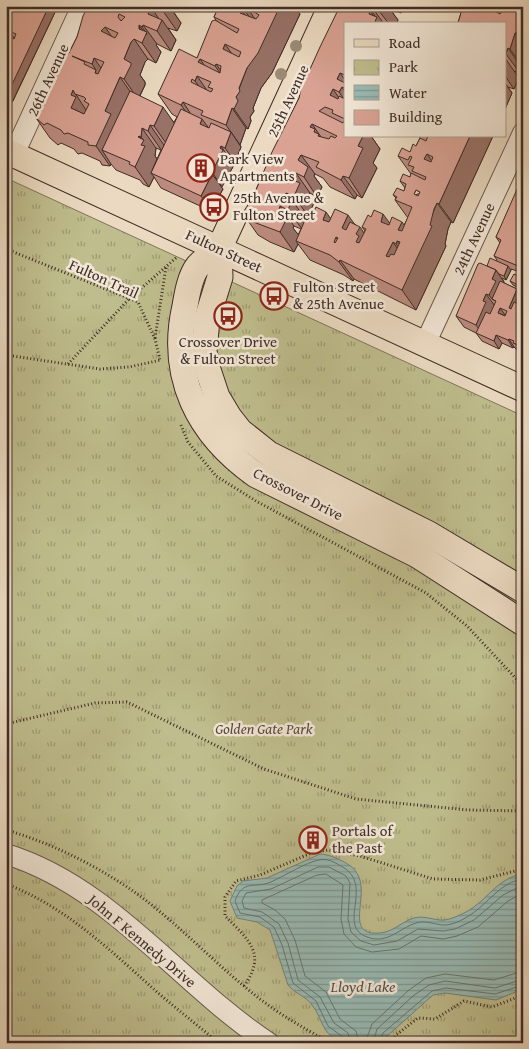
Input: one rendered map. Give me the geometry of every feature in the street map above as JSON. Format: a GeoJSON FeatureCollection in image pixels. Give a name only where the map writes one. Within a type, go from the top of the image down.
{"type":"FeatureCollection","features":[{"type":"Feature","properties":{"kind":"main road","name":"25th Avenue"},"geometry":{"type":"LineString","coordinates":[[219,249],[331,6]]}},
{"type":"Feature","properties":{"kind":"main road","name":"Fulton Street"},"geometry":{"type":"LineString","coordinates":[[10,153],[523,389]]}},
{"type":"Feature","properties":{"kind":"main road","name":"Crossover Drive"},"geometry":{"type":"LineString","coordinates":[[219,249],[220,276],[206,319],[204,352],[212,386],[229,417],[247,437],[269,454],[394,515],[485,566],[523,590]]}},
{"type":"Feature","properties":{"kind":"main road","name":"Crossover Drive"},"geometry":{"type":"LineString","coordinates":[[219,249],[198,266],[187,296],[180,333],[180,353],[189,394],[209,431],[233,457],[256,475],[417,555],[523,623]]}},
{"type":"Feature","properties":{"kind":"main road"},"geometry":{"type":"LineString","coordinates":[[485,566],[504,584],[523,597]]}},
{"type":"Feature","properties":{"kind":"street","name":"26th Avenue"},"geometry":{"type":"LineString","coordinates":[[10,153],[82,6]]}},
{"type":"Feature","properties":{"kind":"street","name":"24th Avenue"},"geometry":{"type":"LineString","coordinates":[[425,344],[523,133]]}},
{"type":"Feature","properties":{"kind":"street","name":"John F Kennedy Drive"},"geometry":{"type":"LineString","coordinates":[[6,854],[34,865],[86,894],[108,910],[223,1010],[269,1043]]}},
{"type":"Feature","properties":{"kind":"path","name":"Fulton Trail"},"geometry":{"type":"LineString","coordinates":[[6,249],[138,302],[155,339],[160,360],[129,367],[100,368],[68,364]]}},
{"type":"Feature","properties":{"kind":"path"},"geometry":{"type":"LineString","coordinates":[[6,355],[68,364],[129,299],[177,257]]}},
{"type":"Feature","properties":{"kind":"path"},"geometry":{"type":"LineString","coordinates":[[155,339],[166,266]]}},
{"type":"Feature","properties":{"kind":"path"},"geometry":{"type":"LineString","coordinates":[[6,724],[95,703],[128,702],[264,769],[356,799],[468,810],[523,811]]}},
{"type":"Feature","properties":{"kind":"path"},"geometry":{"type":"LineString","coordinates":[[6,830],[35,838],[88,864],[135,893],[276,1011],[332,1043]]}},
{"type":"Feature","properties":{"kind":"path"},"geometry":{"type":"LineString","coordinates":[[244,986],[253,973],[256,955],[244,936],[225,916],[225,897],[236,881],[260,875],[311,853],[328,850],[360,856],[433,879],[480,880],[523,869]]}},
{"type":"Feature","properties":{"kind":"path"},"geometry":{"type":"LineString","coordinates":[[6,884],[63,913],[111,950],[219,1043]]}},
{"type":"Feature","properties":{"kind":"path"},"geometry":{"type":"LineString","coordinates":[[391,1043],[396,1035],[418,1018],[435,1019],[464,1001],[492,1006],[523,995]]}},
{"type":"Feature","properties":{"kind":"green space","name":"Golden Gate Park"},"geometry":{"type":"Polygon","coordinates":[[[6,178],[523,416],[523,1043],[6,1043],[6,178]]]}},
{"type":"Feature","properties":{"kind":"water","name":"Lloyd Lake"},"geometry":{"type":"Polygon","coordinates":[[[320,854],[340,860],[356,871],[360,881],[361,892],[360,923],[364,930],[372,933],[385,932],[414,918],[422,917],[445,920],[453,918],[473,907],[506,880],[523,874],[523,989],[496,1000],[445,993],[433,995],[386,1037],[383,1043],[359,1044],[336,1039],[325,1029],[310,1002],[288,985],[270,930],[257,922],[237,918],[230,901],[237,886],[243,881],[267,878],[320,854]]]}},
{"type":"Feature","properties":{"kind":"building"},"geometry":{"type":"Polygon","coordinates":[[[6,6],[49,6],[8,93],[6,91],[6,6]],[[9,31],[7,36],[14,39],[16,34],[9,31]]]}},
{"type":"Feature","properties":{"kind":"building"},"geometry":{"type":"Polygon","coordinates":[[[88,6],[165,6],[163,11],[151,7],[148,14],[162,20],[157,31],[139,25],[139,29],[147,32],[142,43],[134,39],[131,42],[124,59],[131,63],[131,65],[124,79],[120,77],[105,111],[111,114],[96,146],[88,145],[88,142],[68,133],[64,134],[61,130],[47,123],[44,125],[36,118],[67,52],[69,53],[77,37],[88,6]],[[119,14],[118,17],[121,21],[125,17],[119,14]],[[105,27],[101,31],[115,38],[118,33],[105,27]],[[72,56],[85,62],[84,64],[96,70],[95,73],[98,74],[104,62],[94,58],[92,64],[72,56]],[[73,90],[71,95],[76,97],[71,108],[84,114],[89,104],[84,101],[86,99],[75,94],[73,90]]]}},
{"type":"Feature","properties":{"kind":"building"},"geometry":{"type":"Polygon","coordinates":[[[219,6],[280,6],[258,53],[247,68],[239,88],[240,91],[236,97],[238,101],[234,109],[232,108],[226,125],[201,115],[203,111],[183,102],[181,105],[158,94],[179,49],[197,58],[212,21],[215,20],[237,33],[239,29],[214,17],[219,6]],[[247,7],[245,11],[241,9],[240,13],[256,19],[259,15],[247,7]],[[225,44],[223,49],[239,57],[241,52],[225,44]],[[200,59],[198,62],[220,73],[221,66],[216,64],[215,66],[200,59]],[[197,76],[195,81],[192,79],[191,82],[211,92],[213,89],[208,87],[211,82],[197,76]]]}},
{"type":"Feature","properties":{"kind":"building"},"geometry":{"type":"Polygon","coordinates":[[[340,6],[361,6],[370,11],[369,14],[377,17],[375,22],[344,22],[344,75],[340,73],[337,79],[344,82],[344,88],[342,87],[339,92],[333,89],[330,95],[338,99],[339,96],[344,98],[344,119],[332,113],[333,110],[325,107],[319,111],[343,123],[344,121],[344,138],[362,138],[358,146],[363,148],[349,178],[343,176],[341,180],[316,167],[319,162],[301,155],[298,160],[308,167],[304,177],[296,173],[293,180],[300,183],[294,196],[286,193],[284,196],[292,200],[288,210],[280,206],[278,214],[287,218],[280,232],[256,223],[244,215],[244,211],[253,197],[272,152],[299,98],[301,89],[340,6]],[[312,124],[310,127],[315,129],[314,132],[319,134],[318,136],[329,139],[331,136],[335,138],[337,136],[312,124]]]}},
{"type":"Feature","properties":{"kind":"building"},"geometry":{"type":"Polygon","coordinates":[[[363,6],[381,6],[379,11],[372,7],[371,10],[363,6]]]}},
{"type":"Feature","properties":{"kind":"building"},"geometry":{"type":"Polygon","coordinates":[[[463,6],[489,6],[489,8],[500,14],[504,9],[499,6],[523,6],[523,17],[519,31],[515,33],[510,49],[508,48],[506,51],[506,22],[458,22],[463,6]]]}},
{"type":"Feature","properties":{"kind":"building"},"geometry":{"type":"Polygon","coordinates":[[[130,91],[163,107],[154,126],[150,125],[148,131],[142,128],[141,137],[138,137],[144,140],[141,145],[145,146],[135,167],[129,164],[130,162],[102,150],[130,91]]]}},
{"type":"Feature","properties":{"kind":"building","name":"Park View Apartments"},"geometry":{"type":"Polygon","coordinates":[[[181,109],[202,119],[200,124],[209,128],[211,123],[231,132],[225,148],[221,146],[220,148],[223,150],[212,172],[209,173],[212,174],[201,196],[151,173],[181,109]]]}},
{"type":"Feature","properties":{"kind":"building"},"geometry":{"type":"Polygon","coordinates":[[[420,138],[426,141],[427,138],[469,138],[439,204],[437,203],[434,209],[430,225],[432,226],[402,290],[340,260],[339,262],[330,255],[296,241],[308,213],[312,215],[316,207],[326,212],[323,220],[329,222],[335,209],[348,215],[342,228],[346,230],[350,222],[360,227],[356,234],[359,236],[356,242],[359,243],[366,229],[362,227],[368,215],[371,217],[374,210],[383,214],[381,222],[389,225],[392,217],[402,222],[398,230],[402,231],[412,207],[395,200],[397,197],[393,195],[397,188],[404,191],[406,184],[400,181],[403,174],[410,177],[411,173],[425,180],[426,177],[412,171],[414,167],[408,165],[412,157],[410,156],[408,160],[398,156],[402,148],[410,152],[413,144],[416,146],[420,138]],[[427,154],[424,159],[431,162],[433,157],[427,154]],[[416,190],[414,194],[418,196],[420,192],[416,190]],[[397,241],[396,244],[393,242],[386,256],[394,255],[400,242],[397,241]]]}},
{"type":"Feature","properties":{"kind":"building"},"geometry":{"type":"Polygon","coordinates":[[[523,173],[523,187],[517,184],[523,173]]]}},
{"type":"Feature","properties":{"kind":"building"},"geometry":{"type":"Polygon","coordinates":[[[518,187],[523,189],[523,268],[494,256],[501,240],[496,237],[518,187]]]}},
{"type":"Feature","properties":{"kind":"building"},"geometry":{"type":"Polygon","coordinates":[[[490,258],[508,266],[504,276],[487,266],[490,258]]]}},
{"type":"Feature","properties":{"kind":"building"},"geometry":{"type":"Polygon","coordinates":[[[480,263],[496,270],[492,279],[496,281],[489,295],[486,294],[483,301],[486,302],[476,325],[456,316],[480,263]]]}},
{"type":"Feature","properties":{"kind":"building"},"geometry":{"type":"Polygon","coordinates":[[[514,274],[521,277],[518,285],[510,281],[514,274]]]}},
{"type":"Feature","properties":{"kind":"building"},"geometry":{"type":"Polygon","coordinates":[[[500,281],[517,289],[509,308],[511,309],[514,302],[523,306],[520,314],[523,315],[523,347],[513,343],[514,341],[496,335],[494,341],[476,333],[486,312],[490,314],[496,301],[492,299],[500,281]],[[500,308],[498,313],[505,316],[507,311],[500,308]]]}},
{"type":"Feature","properties":{"kind":"building"},"geometry":{"type":"Polygon","coordinates":[[[316,831],[318,839],[304,841],[302,834],[316,831]]]}},
{"type":"Feature","properties":{"kind":"place","name":"Park View Apartments"},"geometry":{"type":"Point","coordinates":[201,168]}},
{"type":"Feature","properties":{"kind":"place","name":"25th Avenue & Fulton Street"},"geometry":{"type":"Point","coordinates":[214,207]}},
{"type":"Feature","properties":{"kind":"place","name":"Fulton Street & 25th Avenue"},"geometry":{"type":"Point","coordinates":[274,296]}},
{"type":"Feature","properties":{"kind":"place","name":"Crossover Drive & Fulton Street"},"geometry":{"type":"Point","coordinates":[228,316]}},
{"type":"Feature","properties":{"kind":"place","name":"Portals of the Past"},"geometry":{"type":"Point","coordinates":[313,840]}}]}
